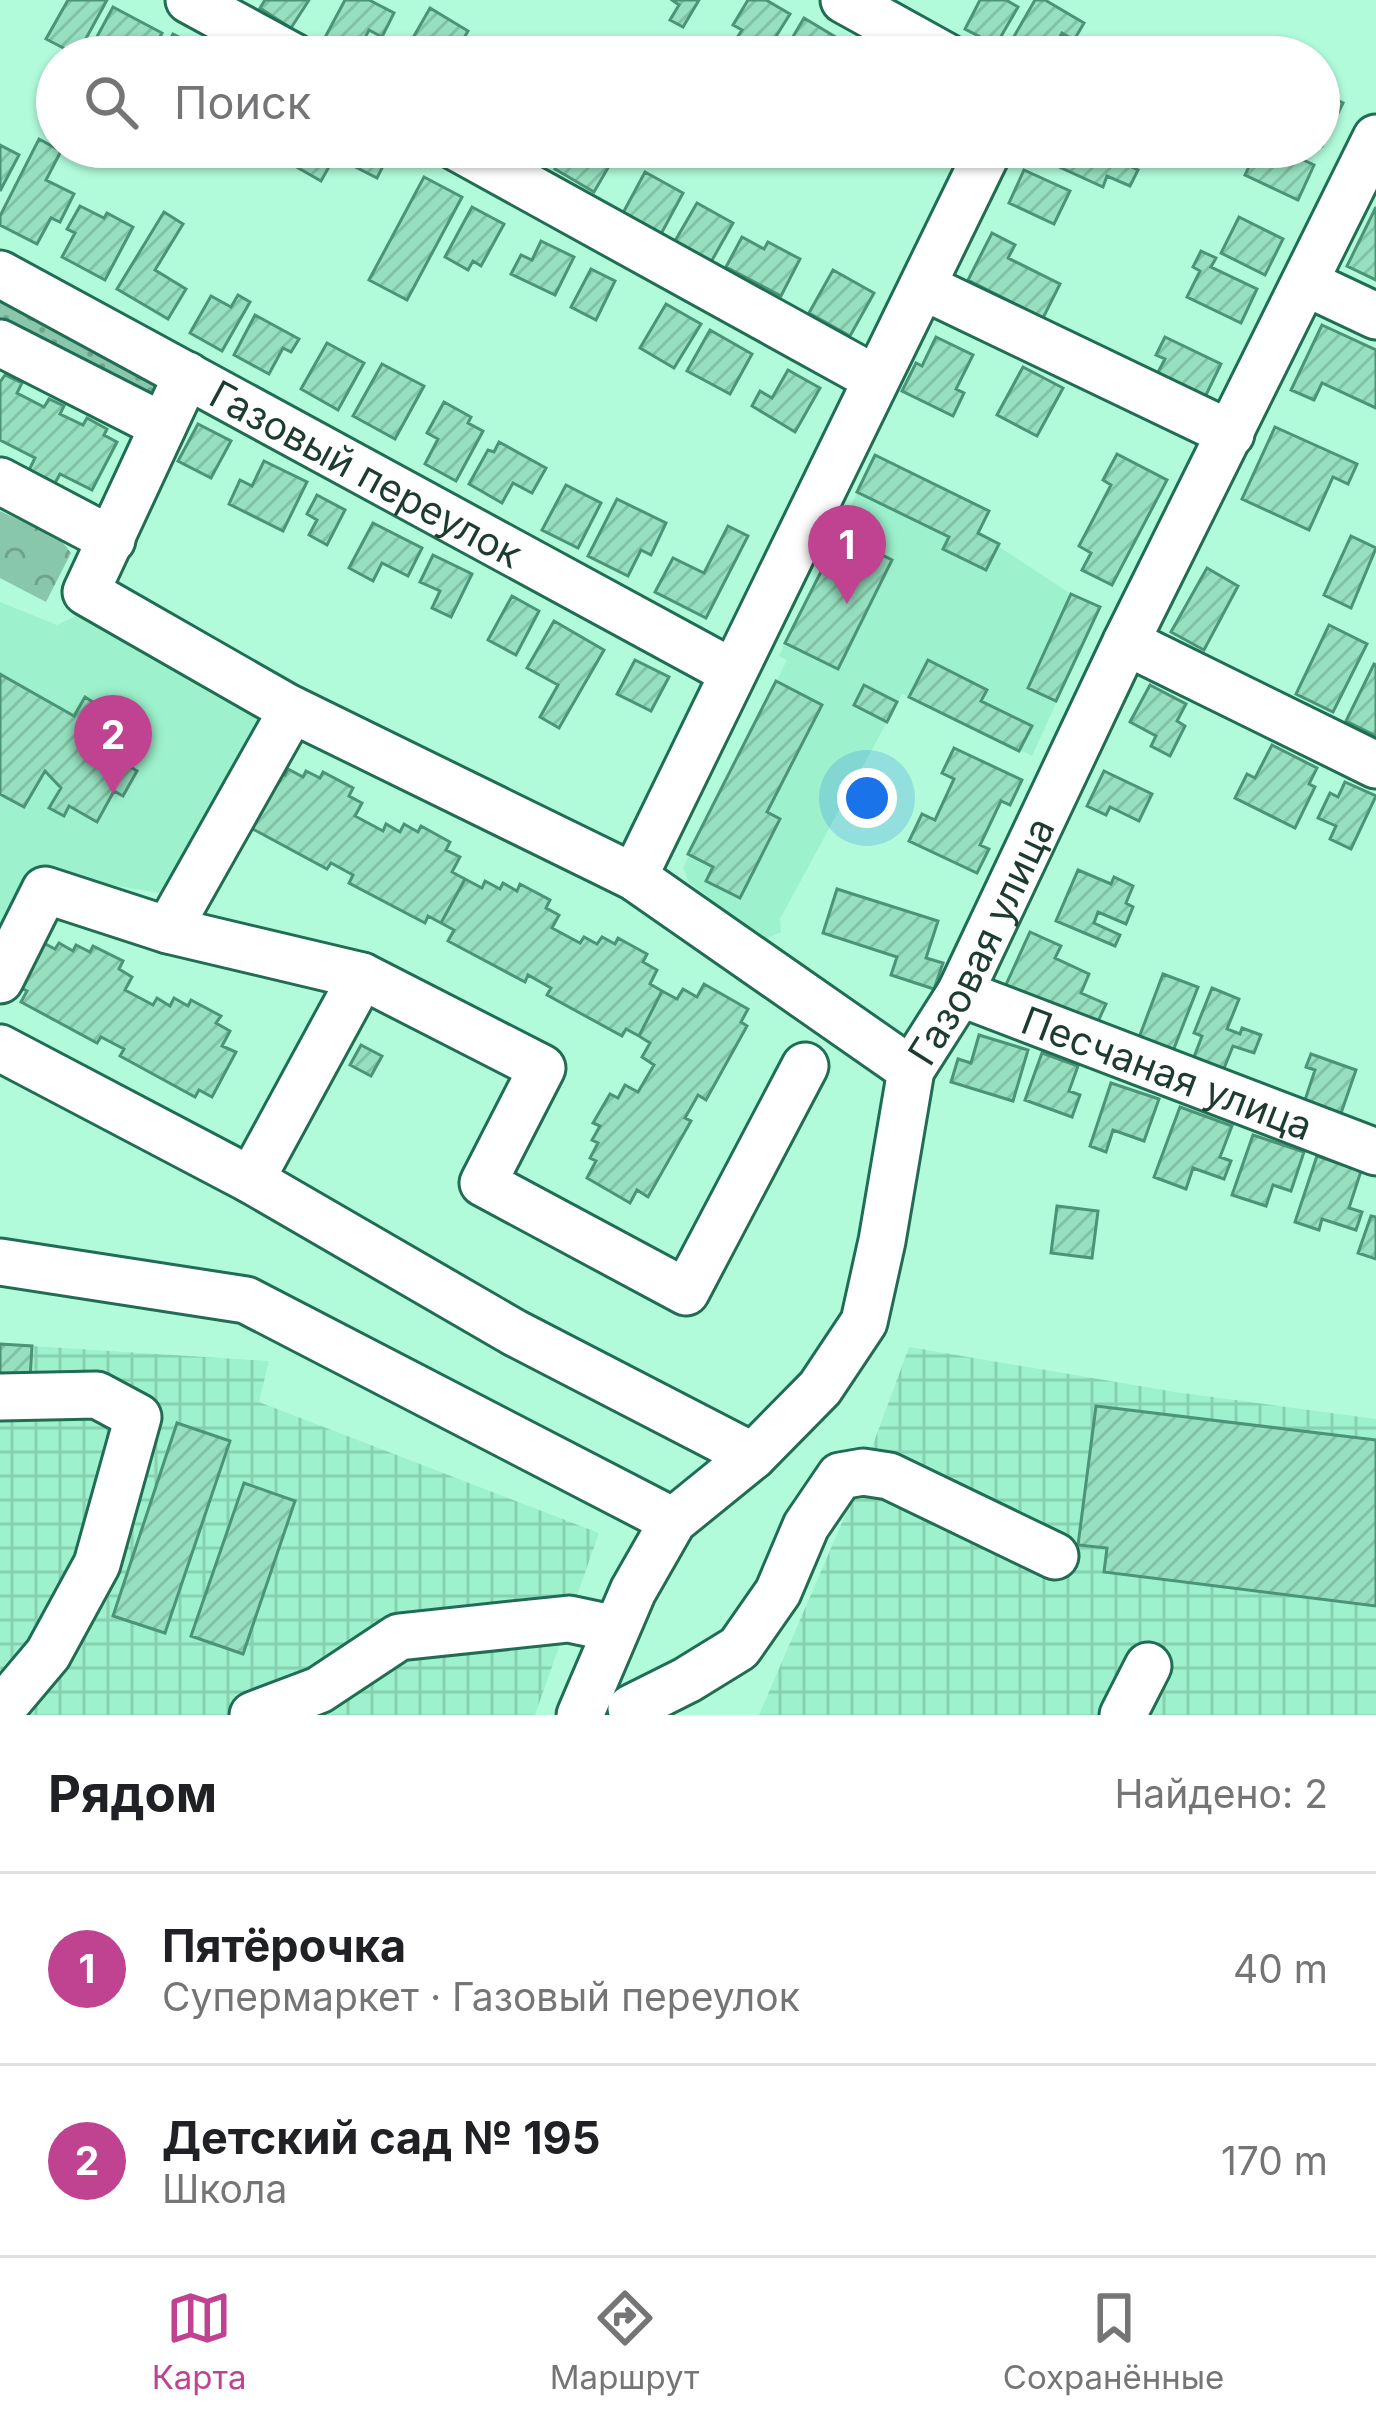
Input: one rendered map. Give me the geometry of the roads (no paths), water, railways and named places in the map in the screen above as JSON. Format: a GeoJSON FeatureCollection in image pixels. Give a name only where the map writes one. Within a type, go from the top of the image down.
{"type":"FeatureCollection","features":[{"type":"Feature","properties":{"kind":"street"},"geometry":{"type":"LineString","coordinates":[[844,0],[908,36]]}},
{"type":"Feature","properties":{"kind":"street"},"geometry":{"type":"LineString","coordinates":[[211,5],[260,36]]}},
{"type":"Feature","properties":{"kind":"street","name":"Газовая улица"},"geometry":{"type":"LineString","coordinates":[[611,1708],[616,1629],[673,1521],[753,1456],[820,1388],[863,1322],[911,1070],[960,993],[1126,642],[1376,138]]}},
{"type":"Feature","properties":{"kind":"street"},"geometry":{"type":"LineString","coordinates":[[494,168],[876,379]]}},
{"type":"Feature","properties":{"kind":"street"},"geometry":{"type":"LineString","coordinates":[[634,877],[980,168]]}},
{"type":"Feature","properties":{"kind":"street","name":"Газовый переулок"},"geometry":{"type":"LineString","coordinates":[[0,274],[732,672]]}},
{"type":"Feature","properties":{"kind":"street"},"geometry":{"type":"LineString","coordinates":[[1306,283],[1376,316]]}},
{"type":"Feature","properties":{"kind":"street"},"geometry":{"type":"LineString","coordinates":[[924,286],[1231,434]]}},
{"type":"Feature","properties":{"kind":"street"},"geometry":{"type":"LineString","coordinates":[[0,343],[163,426]]}},
{"type":"Feature","properties":{"kind":"street"},"geometry":{"type":"LineString","coordinates":[[187,375],[86,592],[292,710],[634,877],[911,1070]]}},
{"type":"Feature","properties":{"kind":"street"},"geometry":{"type":"LineString","coordinates":[[0,481],[112,540]]}},
{"type":"Feature","properties":{"kind":"street"},"geometry":{"type":"LineString","coordinates":[[1126,642],[1376,765]]}},
{"type":"Feature","properties":{"kind":"street"},"geometry":{"type":"LineString","coordinates":[[167,930],[292,710]]}},
{"type":"Feature","properties":{"kind":"street"},"geometry":{"type":"LineString","coordinates":[[0,980],[45,890],[167,930],[362,976],[542,1068],[483,1183],[686,1292],[806,1066]]}},
{"type":"Feature","properties":{"kind":"street"},"geometry":{"type":"LineString","coordinates":[[251,1180],[362,976]]}},
{"type":"Feature","properties":{"kind":"street","name":"Песчаная улица"},"geometry":{"type":"LineString","coordinates":[[960,993],[1376,1152]]}},
{"type":"Feature","properties":{"kind":"street"},"geometry":{"type":"LineString","coordinates":[[0,1048],[251,1180],[514,1333],[753,1456]]}},
{"type":"Feature","properties":{"kind":"street"},"geometry":{"type":"LineString","coordinates":[[0,1262],[246,1300],[673,1521]]}},
{"type":"Feature","properties":{"kind":"street"},"geometry":{"type":"LineString","coordinates":[[0,1397],[97,1395],[138,1418],[97,1564],[48,1654],[0,1711]]}},
{"type":"Feature","properties":{"kind":"street"},"geometry":{"type":"LineString","coordinates":[[611,1708],[688,1680],[739,1648],[778,1592],[806,1526],[840,1476],[862,1472],[889,1476],[1055,1556]]}},
{"type":"Feature","properties":{"kind":"street"},"geometry":{"type":"LineString","coordinates":[[253,1715],[315,1702],[399,1637],[568,1619],[616,1629]]}},
{"type":"Feature","properties":{"kind":"street"},"geometry":{"type":"LineString","coordinates":[[1123,1715],[1148,1666]]}},
{"type":"Feature","properties":{"kind":"place","name":"Пятёрочка"},"geometry":{"type":"Point","coordinates":[847,604]}},
{"type":"Feature","properties":{"kind":"place","name":"Детский сад № 195"},"geometry":{"type":"Point","coordinates":[113,794]}}]}
